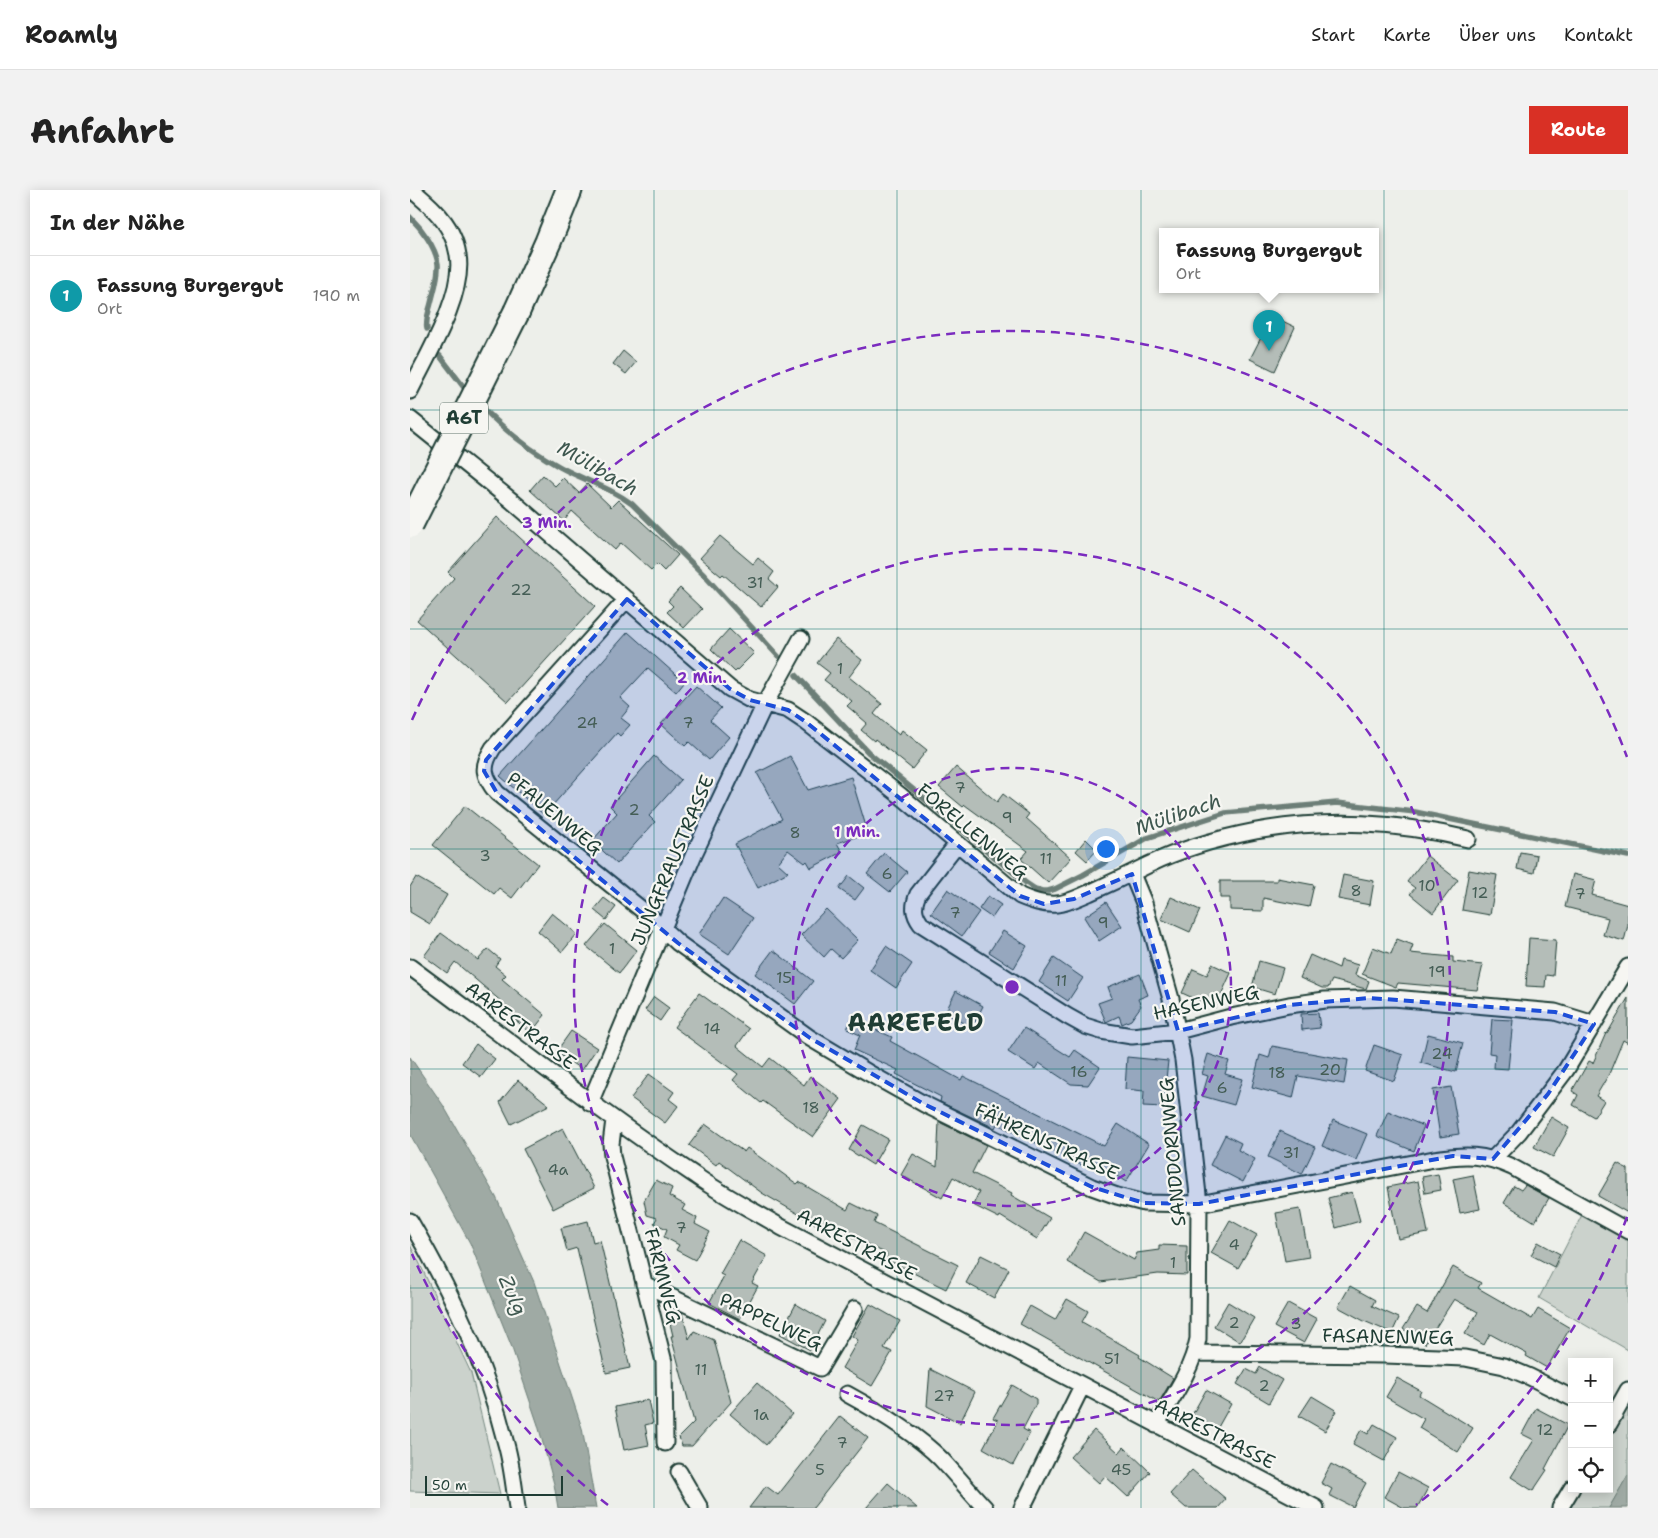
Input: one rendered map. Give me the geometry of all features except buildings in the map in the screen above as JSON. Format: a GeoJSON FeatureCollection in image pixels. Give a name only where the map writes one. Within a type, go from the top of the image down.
{"type":"FeatureCollection","features":[{"type":"Feature","properties":{"kind":"highway","name":"A6T"},"geometry":{"type":"LineString","coordinates":[[410,526],[517,311],[569,190]]}},
{"type":"Feature","properties":{"kind":"street"},"geometry":{"type":"LineString","coordinates":[[410,391],[451,303],[458,279],[458,255],[450,231],[436,212],[412,190]]}},
{"type":"Feature","properties":{"kind":"street","name":"FORELLENWEG"},"geometry":{"type":"LineString","coordinates":[[410,419],[505,495],[730,689],[740,696],[788,710],[806,722],[901,796],[1020,896],[1044,904],[1058,904],[1074,899],[1148,865],[1189,849],[1256,831],[1301,825],[1359,823],[1395,825],[1430,830],[1468,839]]}},
{"type":"Feature","properties":{"kind":"street","name":"PFAUENWEG"},"geometry":{"type":"LineString","coordinates":[[627,600],[493,748],[486,760],[484,771],[488,783],[497,793],[646,913],[663,930]]}},
{"type":"Feature","properties":{"kind":"street","name":"JUNGFRAUSTRASSE"},"geometry":{"type":"LineString","coordinates":[[590,1102],[694,854],[765,704],[801,639]]}},
{"type":"Feature","properties":{"kind":"street","name":"HASENWEG"},"geometry":{"type":"LineString","coordinates":[[958,844],[918,894],[914,902],[914,910],[921,924],[1085,1026],[1132,1036],[1178,1031],[1231,1016],[1289,1004],[1370,998],[1416,999],[1555,1012],[1594,1024]]}},
{"type":"Feature","properties":{"kind":"street","name":"SANDDORNWEG"},"geometry":{"type":"LineString","coordinates":[[1132,874],[1144,903],[1178,1031],[1199,1204],[1198,1339],[1195,1353],[1156,1425]]}},
{"type":"Feature","properties":{"kind":"street","name":"FÄHRENSTRASSE"},"geometry":{"type":"LineString","coordinates":[[663,930],[810,1038],[852,1064],[924,1104],[1092,1187],[1117,1196],[1144,1203],[1199,1204],[1453,1156],[1472,1156],[1493,1159],[1531,1176],[1628,1231]]}},
{"type":"Feature","properties":{"kind":"street","name":"AARESTRASSE"},"geometry":{"type":"LineString","coordinates":[[410,967],[614,1120],[698,1178],[781,1227],[1316,1508]]}},
{"type":"Feature","properties":{"kind":"street"},"geometry":{"type":"LineString","coordinates":[[1493,1159],[1519,1132],[1566,1070],[1628,967]]}},
{"type":"Feature","properties":{"kind":"street","name":"FARMWEG"},"geometry":{"type":"LineString","coordinates":[[614,1120],[611,1150],[664,1362],[665,1443]]}},
{"type":"Feature","properties":{"kind":"street"},"geometry":{"type":"LineString","coordinates":[[410,1221],[452,1296],[483,1369],[507,1445],[517,1508]]}},
{"type":"Feature","properties":{"kind":"street","name":"PAPPELWEG"},"geometry":{"type":"LineString","coordinates":[[644,1284],[820,1368],[855,1309]]}},
{"type":"Feature","properties":{"kind":"street","name":"FASANENWEG"},"geometry":{"type":"LineString","coordinates":[[1195,1353],[1393,1355],[1465,1358],[1504,1366],[1568,1396]]}},
{"type":"Feature","properties":{"kind":"street"},"geometry":{"type":"LineString","coordinates":[[1022,1508],[1082,1386]]}},
{"type":"Feature","properties":{"kind":"street"},"geometry":{"type":"LineString","coordinates":[[1613,1415],[1628,1390]]}},
{"type":"Feature","properties":{"kind":"street"},"geometry":{"type":"LineString","coordinates":[[847,1394],[910,1433],[925,1445],[985,1508]]}},
{"type":"Feature","properties":{"kind":"street"},"geometry":{"type":"LineString","coordinates":[[679,1472],[700,1508]]}},
{"type":"Feature","properties":{"kind":"street"},"geometry":{"type":"LineString","coordinates":[[1560,1508],[1569,1493]]}},
{"type":"Feature","properties":{"kind":"highlighted area"},"geometry":{"type":"Polygon","coordinates":[[[627,599],[730,689],[750,700],[788,710],[806,722],[1020,896],[1044,904],[1074,899],[1132,874],[1178,1031],[1289,1005],[1370,998],[1555,1012],[1594,1024],[1548,1094],[1493,1159],[1453,1156],[1199,1204],[1144,1203],[1092,1187],[924,1104],[810,1038],[678,943],[497,793],[484,771],[486,760],[627,599]]]}},
{"type":"Feature","properties":{"kind":"shaded area"},"geometry":{"type":"Polygon","coordinates":[[[1584,1211],[1628,1236],[1628,1350],[1539,1298],[1584,1211]]]}},
{"type":"Feature","properties":{"kind":"shaded area"},"geometry":{"type":"Polygon","coordinates":[[[410,1245],[471,1373],[500,1494],[410,1491],[410,1245]]]}},
{"type":"Feature","properties":{"kind":"shaded area"},"geometry":{"type":"Polygon","coordinates":[[[1628,1402],[1628,1475],[1609,1508],[1568,1508],[1577,1493],[1613,1493],[1613,1428],[1628,1402]]]}},
{"type":"Feature","properties":{"kind":"water","name":"Zulg"},"geometry":{"type":"Polygon","coordinates":[[[410,1057],[443,1105],[496,1197],[534,1282],[582,1428],[596,1508],[558,1508],[554,1484],[538,1425],[511,1345],[470,1243],[410,1134],[410,1057]]]}},
{"type":"Feature","properties":{"kind":"water"},"geometry":{"type":"Polygon","coordinates":[[[1628,1475],[1628,1508],[1609,1508],[1628,1475]]]}},
{"type":"Feature","properties":{"kind":"waterway","name":"Mülibach"},"geometry":{"type":"LineString","coordinates":[[410,217],[431,245],[438,264],[437,278],[427,319],[427,329]]}},
{"type":"Feature","properties":{"kind":"waterway","name":"Mülibach"},"geometry":{"type":"LineString","coordinates":[[440,356],[469,394]]}},
{"type":"Feature","properties":{"kind":"waterway","name":"Mülibach"},"geometry":{"type":"LineString","coordinates":[[477,402],[526,446],[569,472],[605,488],[632,504],[704,575],[778,656]]}},
{"type":"Feature","properties":{"kind":"waterway","name":"Mülibach"},"geometry":{"type":"LineString","coordinates":[[796,675],[869,753],[1026,883],[1042,891],[1055,889],[1083,875],[1147,838],[1225,813],[1337,803],[1415,812],[1628,856]]}},
{"type":"Feature","properties":{"kind":"place","name":"Fassung Burgergut"},"geometry":{"type":"Point","coordinates":[1269,351]}},
{"type":"Feature","properties":{"kind":"district","name":"AAREFELD"},"geometry":{"type":"Point","coordinates":[916,1023]}}]}
